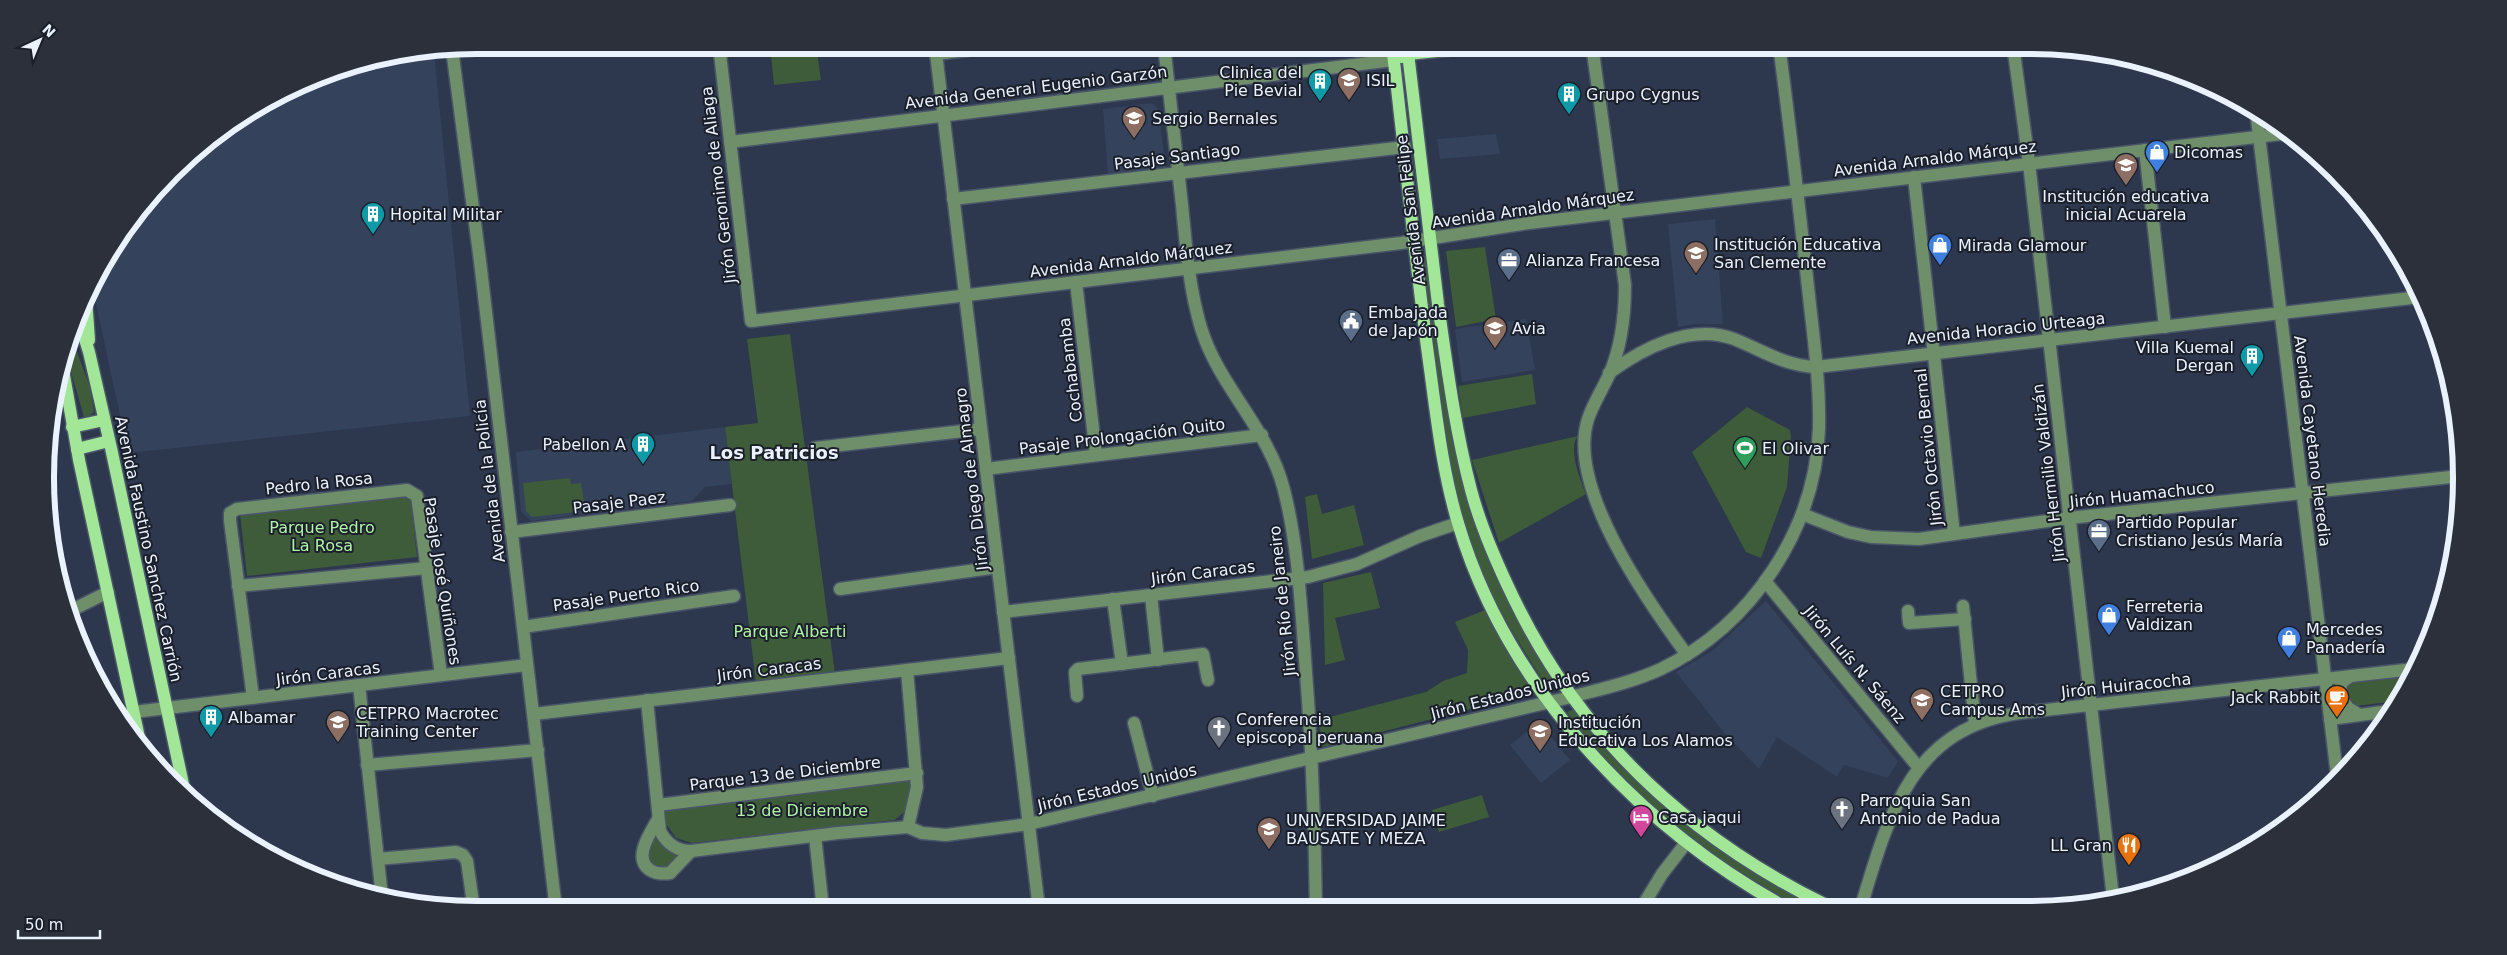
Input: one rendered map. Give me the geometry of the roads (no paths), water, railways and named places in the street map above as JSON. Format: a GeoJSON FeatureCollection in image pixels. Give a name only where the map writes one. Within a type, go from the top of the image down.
{"type":"FeatureCollection","features":[{"type":"Feature","properties":{"kind":"main road","name":"Avenida San Felipe"},"geometry":{"type":"LineString","coordinates":[[1393,54],[1414,241],[1442,456],[1458,523],[1494,610],[1549,702],[1569,728],[1619,783],[1686,844],[1775,901]]}},
{"type":"Feature","properties":{"kind":"main road","name":"Avenida General Eugenio Garzón"},"geometry":{"type":"LineString","coordinates":[[1394,60],[1402,54]]}},
{"type":"Feature","properties":{"kind":"main road","name":"Avenida San Felipe"},"geometry":{"type":"LineString","coordinates":[[1407,54],[1452,403],[1472,492],[1492,550],[1512,596],[1541,651],[1571,697],[1615,753],[1678,811],[1731,851],[1818,901]]}},
{"type":"Feature","properties":{"kind":"main road"},"geometry":{"type":"LineString","coordinates":[[89,309],[89,352]]}},
{"type":"Feature","properties":{"kind":"main road","name":"Avenida Faustino Sanchez Carrión"},"geometry":{"type":"LineString","coordinates":[[81,327],[89,352],[109,441],[183,781]]}},
{"type":"Feature","properties":{"kind":"main road"},"geometry":{"type":"LineString","coordinates":[[65,382],[72,427],[138,730]]}},
{"type":"Feature","properties":{"kind":"main road"},"geometry":{"type":"LineString","coordinates":[[60,405],[64,420],[77,449]]}},
{"type":"Feature","properties":{"kind":"main road"},"geometry":{"type":"LineString","coordinates":[[72,427],[104,420]]}},
{"type":"Feature","properties":{"kind":"main road"},"geometry":{"type":"LineString","coordinates":[[77,449],[109,441]]}},
{"type":"Feature","properties":{"kind":"street","name":"Jirón Geronimo de Aliaga"},"geometry":{"type":"LineString","coordinates":[[720,54],[751,321]]}},
{"type":"Feature","properties":{"kind":"street","name":"Jirón Diego de Almagro"},"geometry":{"type":"LineString","coordinates":[[936,54],[1038,901]]}},
{"type":"Feature","properties":{"kind":"street","name":"Jirón Río de Janeiro"},"geometry":{"type":"LineString","coordinates":[[1165,54],[1188,268],[1201,329],[1216,364],[1233,394],[1262,435],[1276,464],[1284,488],[1299,577],[1311,758],[1316,901]]}},
{"type":"Feature","properties":{"kind":"street"},"geometry":{"type":"LineString","coordinates":[[1593,54],[1625,285],[1625,302],[1618,345],[1609,373],[1588,420],[1584,435],[1584,460],[1592,488],[1621,555],[1638,587],[1687,654]]}},
{"type":"Feature","properties":{"kind":"street","name":"Jirón Estados Unidos"},"geometry":{"type":"LineString","coordinates":[[646,700],[658,819],[665,840],[683,851],[691,851],[908,827],[922,833],[946,835],[1029,824],[1571,697],[1630,681],[1660,669],[1687,654],[1732,620],[1750,602],[1780,558],[1802,514],[1810,492],[1817,449],[1819,404],[1816,367],[1798,191],[1780,54]]}},
{"type":"Feature","properties":{"kind":"street","name":"Jirón Hermilio Valdizán"},"geometry":{"type":"LineString","coordinates":[[2015,54],[2050,339],[2112,893]]}},
{"type":"Feature","properties":{"kind":"street","name":"Avenida de la Policía"},"geometry":{"type":"LineString","coordinates":[[453,55],[480,261],[555,901]]}},
{"type":"Feature","properties":{"kind":"street","name":"Avenida General Eugenio Garzón"},"geometry":{"type":"LineString","coordinates":[[730,142],[1394,60]]}},
{"type":"Feature","properties":{"kind":"street","name":"Avenida Cayetano Heredia"},"geometry":{"type":"LineString","coordinates":[[2257,120],[2336,769]]}},
{"type":"Feature","properties":{"kind":"street","name":"Avenida Arnaldo Márquez"},"geometry":{"type":"LineString","coordinates":[[751,321],[1414,241],[1614,213],[2277,134]]}},
{"type":"Feature","properties":{"kind":"street","name":"Pasaje Santiago"},"geometry":{"type":"LineString","coordinates":[[953,199],[1405,147]]}},
{"type":"Feature","properties":{"kind":"street"},"geometry":{"type":"LineString","coordinates":[[2145,150],[2165,326]]}},
{"type":"Feature","properties":{"kind":"street","name":"Jirón Octavio Bernal"},"geometry":{"type":"LineString","coordinates":[[1914,177],[1954,534]]}},
{"type":"Feature","properties":{"kind":"street","name":"Cochabamba"},"geometry":{"type":"LineString","coordinates":[[1076,282],[1096,456]]}},
{"type":"Feature","properties":{"kind":"street","name":"Avenida Horacio Urteaga"},"geometry":{"type":"LineString","coordinates":[[1609,373],[1631,357],[1671,339],[1712,334],[1732,338],[1776,360],[1798,366],[1816,367],[2413,298]]}},
{"type":"Feature","properties":{"kind":"street"},"geometry":{"type":"LineString","coordinates":[[815,448],[981,429]]}},
{"type":"Feature","properties":{"kind":"street","name":"Pasaje Prolongación Quito"},"geometry":{"type":"LineString","coordinates":[[986,469],[1262,435]]}},
{"type":"Feature","properties":{"kind":"street","name":"Jirón Huamachuco"},"geometry":{"type":"LineString","coordinates":[[1802,514],[1848,532],[1871,537],[1918,539],[2070,518],[2453,477]]}},
{"type":"Feature","properties":{"kind":"street","name":"Pedro la Rosa"},"geometry":{"type":"LineString","coordinates":[[238,586],[230,513],[236,509],[407,490],[413,492]]}},
{"type":"Feature","properties":{"kind":"street","name":"Pasaje José Quiñones"},"geometry":{"type":"LineString","coordinates":[[413,492],[417,496],[442,675]]}},
{"type":"Feature","properties":{"kind":"street","name":"Pasaje Paez"},"geometry":{"type":"LineString","coordinates":[[511,532],[730,504]]}},
{"type":"Feature","properties":{"kind":"street","name":"Jirón Caracas"},"geometry":{"type":"LineString","coordinates":[[1003,612],[1299,577],[1356,564],[1420,536],[1458,523]]}},
{"type":"Feature","properties":{"kind":"street"},"geometry":{"type":"LineString","coordinates":[[840,589],[998,567]]}},
{"type":"Feature","properties":{"kind":"street"},"geometry":{"type":"LineString","coordinates":[[253,698],[238,586],[427,568]]}},
{"type":"Feature","properties":{"kind":"street","name":"Jirón Luís N. Sáenz"},"geometry":{"type":"LineString","coordinates":[[1765,581],[1919,768]]}},
{"type":"Feature","properties":{"kind":"street"},"geometry":{"type":"LineString","coordinates":[[74,609],[108,592]]}},
{"type":"Feature","properties":{"kind":"street"},"geometry":{"type":"LineString","coordinates":[[1151,595],[1158,660]]}},
{"type":"Feature","properties":{"kind":"street","name":"Pasaje Puerto Rico"},"geometry":{"type":"LineString","coordinates":[[523,627],[734,596]]}},
{"type":"Feature","properties":{"kind":"street"},"geometry":{"type":"LineString","coordinates":[[1114,599],[1122,664]]}},
{"type":"Feature","properties":{"kind":"street"},"geometry":{"type":"LineString","coordinates":[[1908,611],[1909,623],[1964,612],[1976,724]]}},
{"type":"Feature","properties":{"kind":"street"},"geometry":{"type":"LineString","coordinates":[[1077,696],[1076,670],[1203,654],[1208,680]]}},
{"type":"Feature","properties":{"kind":"street","name":"Jirón Caracas"},"geometry":{"type":"LineString","coordinates":[[534,714],[1009,658]]}},
{"type":"Feature","properties":{"kind":"street","name":"Jirón Caracas"},"geometry":{"type":"LineString","coordinates":[[134,712],[527,665]]}},
{"type":"Feature","properties":{"kind":"street"},"geometry":{"type":"LineString","coordinates":[[907,670],[917,773],[917,796],[908,827]]}},
{"type":"Feature","properties":{"kind":"street","name":"Jirón Huiracocha"},"geometry":{"type":"LineString","coordinates":[[1863,901],[1887,822],[1905,786],[1919,768],[1954,736],[1976,724],[2003,715],[2407,670]]}},
{"type":"Feature","properties":{"kind":"street"},"geometry":{"type":"LineString","coordinates":[[2349,677],[2342,682],[2339,695],[2348,708],[2358,714]]}},
{"type":"Feature","properties":{"kind":"street"},"geometry":{"type":"LineString","coordinates":[[358,686],[381,890]]}},
{"type":"Feature","properties":{"kind":"street"},"geometry":{"type":"LineString","coordinates":[[2330,718],[2383,712]]}},
{"type":"Feature","properties":{"kind":"street"},"geometry":{"type":"LineString","coordinates":[[1134,723],[1153,796]]}},
{"type":"Feature","properties":{"kind":"street"},"geometry":{"type":"LineString","coordinates":[[367,765],[538,750]]}},
{"type":"Feature","properties":{"kind":"street","name":"Parque 13 de Diciembre"},"geometry":{"type":"LineString","coordinates":[[658,805],[917,773]]}},
{"type":"Feature","properties":{"kind":"street","name":"Jirón Estados Unidos"},"geometry":{"type":"LineString","coordinates":[[658,819],[644,848],[643,861],[646,867],[657,873],[670,873],[691,851]]}},
{"type":"Feature","properties":{"kind":"street"},"geometry":{"type":"LineString","coordinates":[[815,836],[821,901]]}},
{"type":"Feature","properties":{"kind":"street"},"geometry":{"type":"LineString","coordinates":[[1646,901],[1686,844]]}},
{"type":"Feature","properties":{"kind":"street"},"geometry":{"type":"LineString","coordinates":[[378,860],[456,852],[463,855],[467,861],[473,901]]}},
{"type":"Feature","properties":{"kind":"place","name":"ISIL"},"geometry":{"type":"Point","coordinates":[1349,101]}},
{"type":"Feature","properties":{"kind":"place","name":"Clinica del Pie Bevial"},"geometry":{"type":"Point","coordinates":[1320,102]}},
{"type":"Feature","properties":{"kind":"place","name":"Grupo Cygnus"},"geometry":{"type":"Point","coordinates":[1569,115]}},
{"type":"Feature","properties":{"kind":"place","name":"Sergio Bernales"},"geometry":{"type":"Point","coordinates":[1134,139]}},
{"type":"Feature","properties":{"kind":"place","name":"Dicomas"},"geometry":{"type":"Point","coordinates":[2157,173]}},
{"type":"Feature","properties":{"kind":"place","name":"Institución educativa inicial Acuarela"},"geometry":{"type":"Point","coordinates":[2126,186]}},
{"type":"Feature","properties":{"kind":"place","name":"Hopital Militar"},"geometry":{"type":"Point","coordinates":[373,235]}},
{"type":"Feature","properties":{"kind":"place","name":"Mirada Glamour"},"geometry":{"type":"Point","coordinates":[1940,266]}},
{"type":"Feature","properties":{"kind":"place","name":"Institución Educativa San Clemente"},"geometry":{"type":"Point","coordinates":[1696,274]}},
{"type":"Feature","properties":{"kind":"place","name":"Alianza Francesa"},"geometry":{"type":"Point","coordinates":[1509,281]}},
{"type":"Feature","properties":{"kind":"place","name":"Embajada de Japón"},"geometry":{"type":"Point","coordinates":[1351,342]}},
{"type":"Feature","properties":{"kind":"place","name":"Avia"},"geometry":{"type":"Point","coordinates":[1495,349]}},
{"type":"Feature","properties":{"kind":"place","name":"Villa Kuemal Dergan"},"geometry":{"type":"Point","coordinates":[2252,377]}},
{"type":"Feature","properties":{"kind":"place","name":"Pabellon A"},"geometry":{"type":"Point","coordinates":[643,465]}},
{"type":"Feature","properties":{"kind":"place","name":"El Olivar"},"geometry":{"type":"Point","coordinates":[1745,469]}},
{"type":"Feature","properties":{"kind":"place","name":"Partido Popular Cristiano Jesús María"},"geometry":{"type":"Point","coordinates":[2099,552]}},
{"type":"Feature","properties":{"kind":"place","name":"Ferreteria Valdizan"},"geometry":{"type":"Point","coordinates":[2109,636]}},
{"type":"Feature","properties":{"kind":"place","name":"Mercedes Panadería"},"geometry":{"type":"Point","coordinates":[2289,659]}},
{"type":"Feature","properties":{"kind":"place","name":"Jack Rabbit"},"geometry":{"type":"Point","coordinates":[2337,718]}},
{"type":"Feature","properties":{"kind":"place","name":"CETPRO Campus Ams"},"geometry":{"type":"Point","coordinates":[1922,721]}},
{"type":"Feature","properties":{"kind":"place","name":"Albamar"},"geometry":{"type":"Point","coordinates":[211,738]}},
{"type":"Feature","properties":{"kind":"place","name":"CETPRO Macrotec Training Center"},"geometry":{"type":"Point","coordinates":[338,743]}},
{"type":"Feature","properties":{"kind":"place","name":"Conferencia episcopal peruana"},"geometry":{"type":"Point","coordinates":[1219,749]}},
{"type":"Feature","properties":{"kind":"place","name":"Institución Educativa Los Alamos"},"geometry":{"type":"Point","coordinates":[1540,752]}},
{"type":"Feature","properties":{"kind":"place","name":"Parroquia San Antonio de Padua"},"geometry":{"type":"Point","coordinates":[1842,830]}},
{"type":"Feature","properties":{"kind":"place","name":"Casa jaqui"},"geometry":{"type":"Point","coordinates":[1641,838]}},
{"type":"Feature","properties":{"kind":"place","name":"UNIVERSIDAD JAIME BAUSATE Y MEZA"},"geometry":{"type":"Point","coordinates":[1269,850]}},
{"type":"Feature","properties":{"kind":"place","name":"LL Gran"},"geometry":{"type":"Point","coordinates":[2129,866]}},
{"type":"Feature","properties":{"kind":"district","name":"Los Patricios"},"geometry":{"type":"Point","coordinates":[774,453]}},
{"type":"Feature","properties":{"kind":"park label","name":"Parque Pedro La Rosa"},"geometry":{"type":"Point","coordinates":[322,536]}},
{"type":"Feature","properties":{"kind":"park label","name":"Parque Alberti"},"geometry":{"type":"Point","coordinates":[790,631]}},
{"type":"Feature","properties":{"kind":"park label","name":"13 de Diciembre"},"geometry":{"type":"Point","coordinates":[802,810]}}]}
